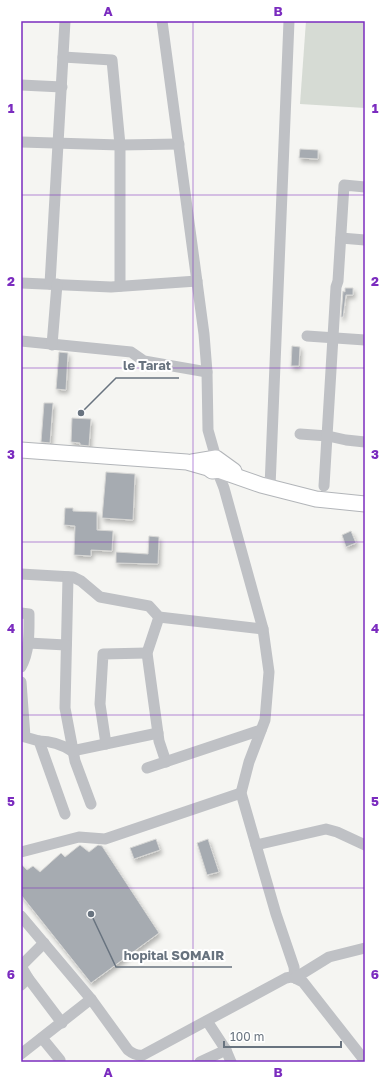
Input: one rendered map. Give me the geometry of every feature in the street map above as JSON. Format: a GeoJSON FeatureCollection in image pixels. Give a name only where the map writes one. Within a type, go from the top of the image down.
{"type":"FeatureCollection","features":[{"type":"Feature","properties":{"kind":"main road"},"geometry":{"type":"LineString","coordinates":[[21,450],[213,464],[266,486],[316,499],[365,504]]}},
{"type":"Feature","properties":{"kind":"street"},"geometry":{"type":"LineString","coordinates":[[52,345],[53,284],[65,21]]}},
{"type":"Feature","properties":{"kind":"street"},"geometry":{"type":"LineString","coordinates":[[162,21],[197,280],[207,372],[208,422],[213,464],[220,490],[227,499],[264,629],[269,672],[265,720],[249,762],[241,793],[276,914],[294,968],[295,978]]}},
{"type":"Feature","properties":{"kind":"street"},"geometry":{"type":"LineString","coordinates":[[266,486],[290,21]]}},
{"type":"Feature","properties":{"kind":"street"},"geometry":{"type":"LineString","coordinates":[[64,56],[112,60],[120,145],[120,286]]}},
{"type":"Feature","properties":{"kind":"street"},"geometry":{"type":"LineString","coordinates":[[21,85],[62,86]]}},
{"type":"Feature","properties":{"kind":"street"},"geometry":{"type":"LineString","coordinates":[[21,142],[120,145],[179,144]]}},
{"type":"Feature","properties":{"kind":"street"},"geometry":{"type":"LineString","coordinates":[[324,486],[336,287],[338,281],[344,185],[365,187]]}},
{"type":"Feature","properties":{"kind":"street"},"geometry":{"type":"LineString","coordinates":[[341,238],[365,240]]}},
{"type":"Feature","properties":{"kind":"street"},"geometry":{"type":"LineString","coordinates":[[21,283],[120,286],[197,280]]}},
{"type":"Feature","properties":{"kind":"street"},"geometry":{"type":"LineString","coordinates":[[307,336],[365,340]]}},
{"type":"Feature","properties":{"kind":"street"},"geometry":{"type":"LineString","coordinates":[[21,341],[131,352],[144,361],[207,372]]}},
{"type":"Feature","properties":{"kind":"street"},"geometry":{"type":"LineString","coordinates":[[300,434],[328,436],[365,442]]}},
{"type":"Feature","properties":{"kind":"street"},"geometry":{"type":"LineString","coordinates":[[21,574],[73,577],[81,581],[100,597],[149,606],[159,617],[264,629]]}},
{"type":"Feature","properties":{"kind":"street"},"geometry":{"type":"LineString","coordinates":[[68,577],[65,708],[74,761],[91,804]]}},
{"type":"Feature","properties":{"kind":"street"},"geometry":{"type":"LineString","coordinates":[[21,613],[29,614],[28,643],[25,660],[21,667]]}},
{"type":"Feature","properties":{"kind":"street"},"geometry":{"type":"LineString","coordinates":[[159,617],[147,653],[158,733],[166,762]]}},
{"type":"Feature","properties":{"kind":"street"},"geometry":{"type":"LineString","coordinates":[[28,643],[66,646]]}},
{"type":"Feature","properties":{"kind":"street"},"geometry":{"type":"LineString","coordinates":[[106,744],[100,704],[104,654],[147,653]]}},
{"type":"Feature","properties":{"kind":"street"},"geometry":{"type":"LineString","coordinates":[[21,682],[23,738],[52,741],[63,745],[72,751],[158,733]]}},
{"type":"Feature","properties":{"kind":"street"},"geometry":{"type":"LineString","coordinates":[[147,768],[261,730]]}},
{"type":"Feature","properties":{"kind":"street"},"geometry":{"type":"LineString","coordinates":[[39,740],[65,814]]}},
{"type":"Feature","properties":{"kind":"street"},"geometry":{"type":"LineString","coordinates":[[21,852],[79,837],[105,838],[241,793]]}},
{"type":"Feature","properties":{"kind":"street"},"geometry":{"type":"LineString","coordinates":[[256,845],[326,830],[337,832],[365,845]]}},
{"type":"Feature","properties":{"kind":"street"},"geometry":{"type":"LineString","coordinates":[[21,916],[91,999],[135,1058],[286,978],[295,978],[303,982],[365,1061]]}},
{"type":"Feature","properties":{"kind":"street"},"geometry":{"type":"LineString","coordinates":[[44,943],[21,966],[24,981],[62,1023]]}},
{"type":"Feature","properties":{"kind":"street"},"geometry":{"type":"LineString","coordinates":[[295,978],[329,957],[365,948]]}},
{"type":"Feature","properties":{"kind":"street"},"geometry":{"type":"LineString","coordinates":[[21,1054],[91,999]]}},
{"type":"Feature","properties":{"kind":"street"},"geometry":{"type":"LineString","coordinates":[[207,1021],[226,1050],[231,1062]]}},
{"type":"Feature","properties":{"kind":"street"},"geometry":{"type":"LineString","coordinates":[[42,1038],[60,1062]]}},
{"type":"Feature","properties":{"kind":"street"},"geometry":{"type":"LineString","coordinates":[[200,1062],[226,1050]]}},
{"type":"Feature","properties":{"kind":"shaded area"},"geometry":{"type":"Polygon","coordinates":[[[306,21],[365,21],[365,108],[300,104],[306,21]]]}},
{"type":"Feature","properties":{"kind":"building"},"geometry":{"type":"Polygon","coordinates":[[[300,149],[318,150],[318,159],[299,158],[300,149]]]}},
{"type":"Feature","properties":{"kind":"building"},"geometry":{"type":"Polygon","coordinates":[[[345,288],[353,288],[353,295],[346,295],[343,317],[341,317],[343,291],[345,292],[345,288]]]}},
{"type":"Feature","properties":{"kind":"building"},"geometry":{"type":"Polygon","coordinates":[[[292,346],[300,347],[299,366],[291,366],[292,346]]]}},
{"type":"Feature","properties":{"kind":"building"},"geometry":{"type":"Polygon","coordinates":[[[59,352],[68,353],[66,390],[56,389],[59,352]]]}},
{"type":"Feature","properties":{"kind":"building"},"geometry":{"type":"Polygon","coordinates":[[[44,403],[53,403],[50,443],[41,442],[44,403]]]}},
{"type":"Feature","properties":{"kind":"building"},"geometry":{"type":"Polygon","coordinates":[[[72,418],[91,419],[89,446],[71,442],[72,418]]]}},
{"type":"Feature","properties":{"kind":"building"},"geometry":{"type":"Polygon","coordinates":[[[106,472],[135,474],[133,520],[102,518],[106,472]]]}},
{"type":"Feature","properties":{"kind":"building"},"geometry":{"type":"Polygon","coordinates":[[[65,508],[73,508],[73,511],[97,512],[97,530],[113,531],[112,551],[91,550],[91,556],[74,555],[75,526],[64,525],[65,508]]]}},
{"type":"Feature","properties":{"kind":"building"},"geometry":{"type":"Polygon","coordinates":[[[351,531],[356,543],[346,547],[342,535],[351,531]]]}},
{"type":"Feature","properties":{"kind":"building"},"geometry":{"type":"Polygon","coordinates":[[[149,536],[159,537],[158,564],[116,563],[116,552],[148,554],[149,536]]]}},
{"type":"Feature","properties":{"kind":"building"},"geometry":{"type":"Polygon","coordinates":[[[156,839],[160,850],[134,859],[130,848],[156,839]]]}},
{"type":"Feature","properties":{"kind":"building"},"geometry":{"type":"Polygon","coordinates":[[[208,839],[219,872],[207,875],[197,843],[208,839]]]}},
{"type":"Feature","properties":{"kind":"building"},"geometry":{"type":"Polygon","coordinates":[[[80,845],[89,852],[98,845],[102,846],[159,933],[91,983],[21,895],[21,864],[27,870],[33,866],[40,872],[61,853],[65,857],[80,845]]]}},
{"type":"Feature","properties":{"kind":"place","name":"le Tarat"},"geometry":{"type":"Point","coordinates":[81,413]}},
{"type":"Feature","properties":{"kind":"place","name":"hopital SOMAIR"},"geometry":{"type":"Point","coordinates":[91,914]}}]}
